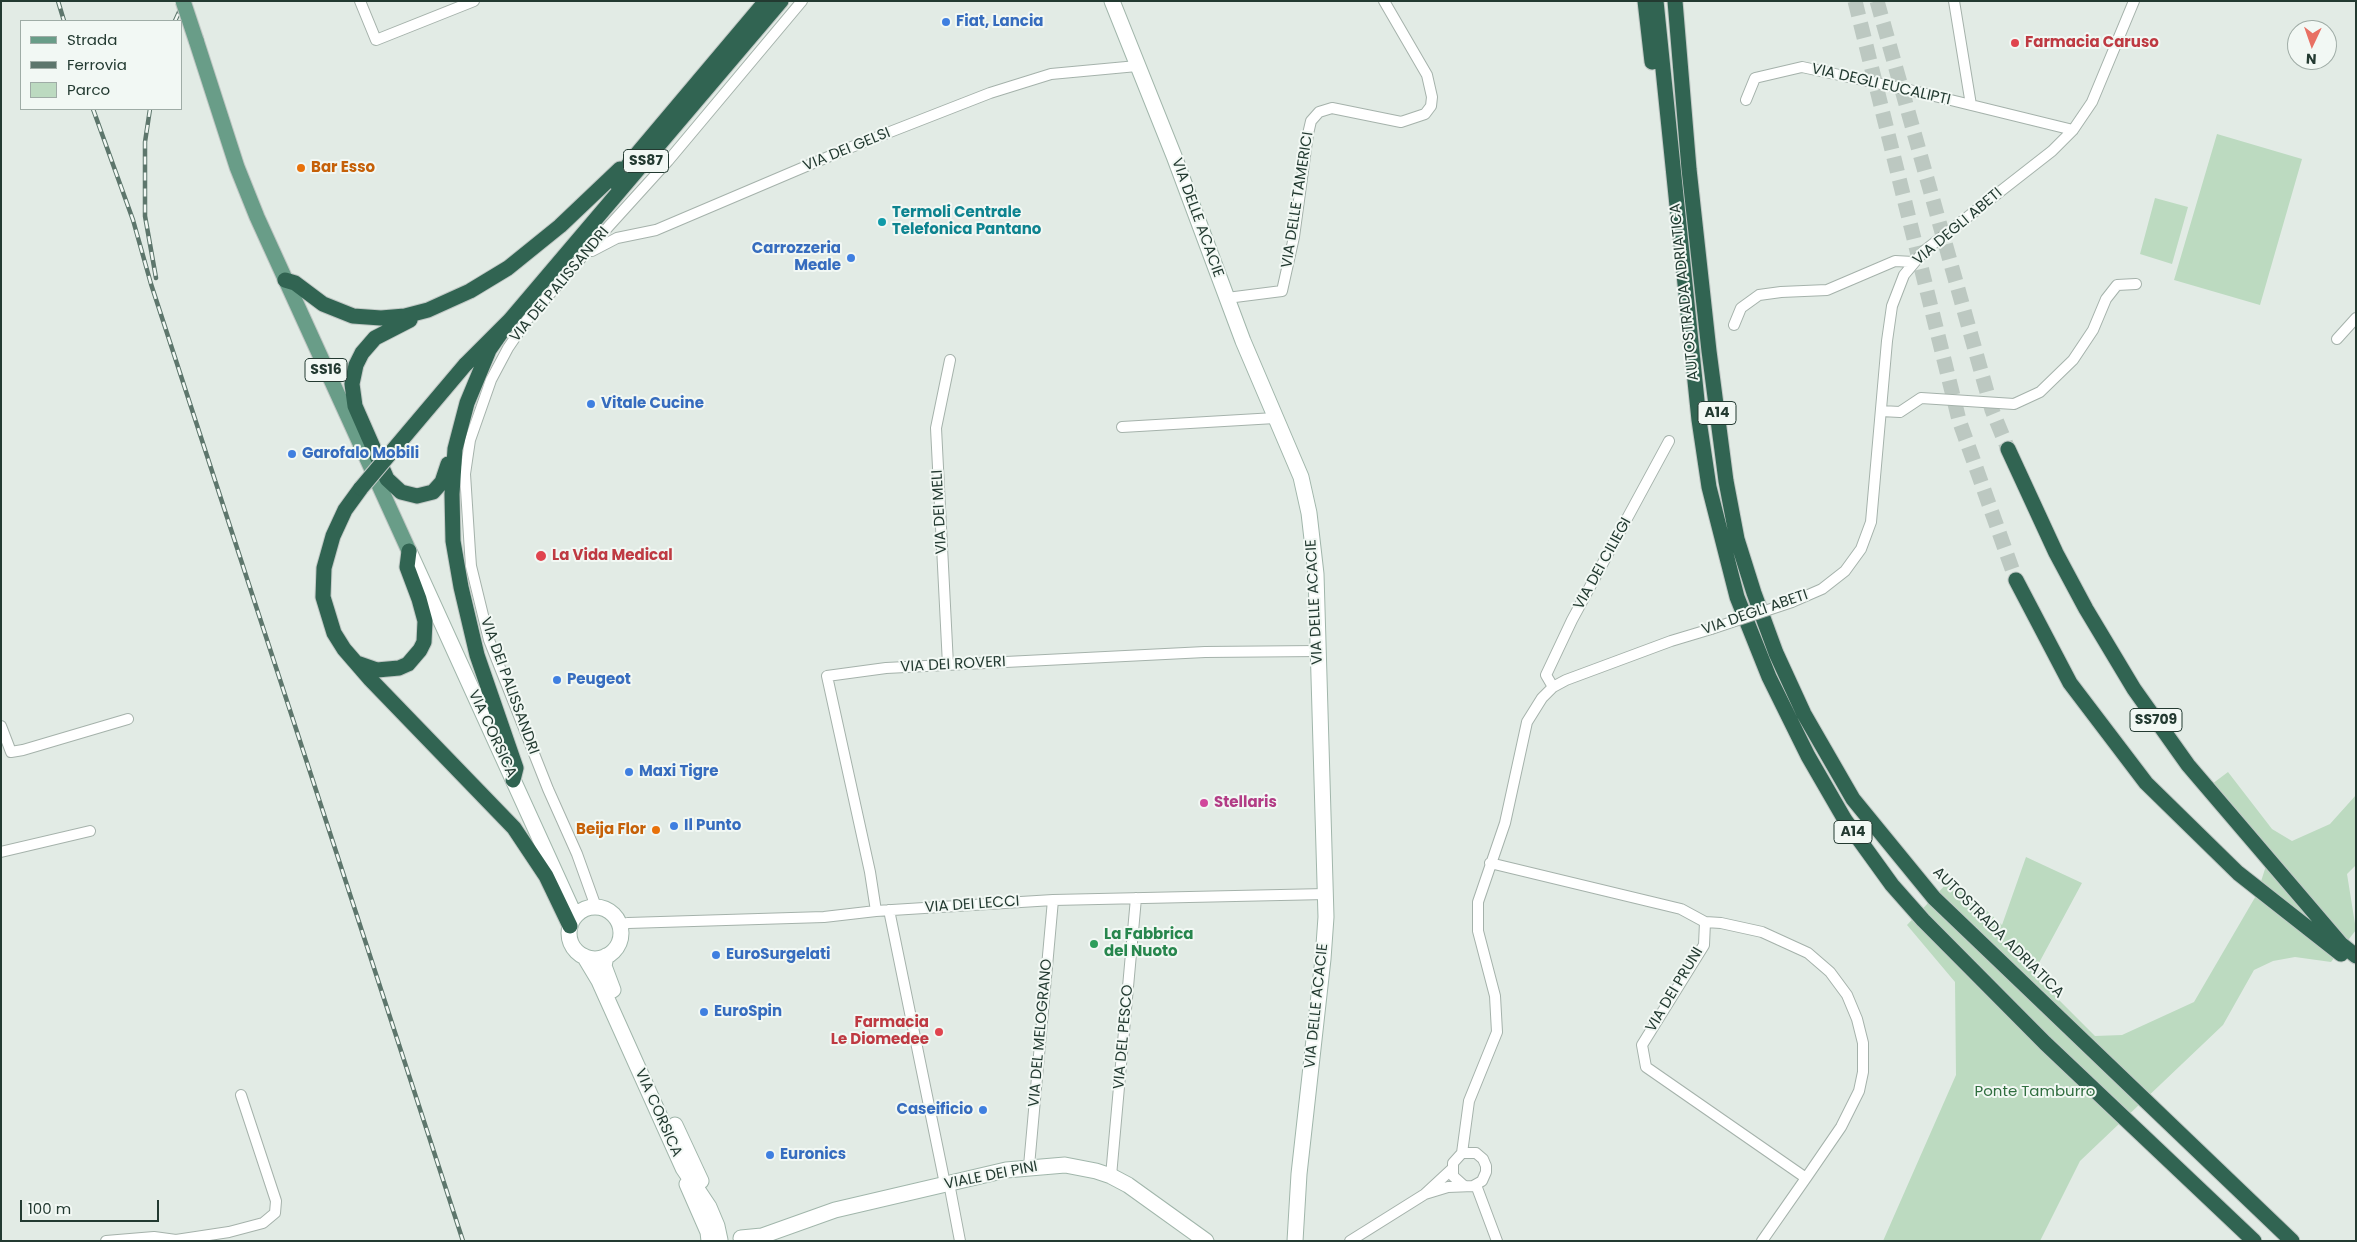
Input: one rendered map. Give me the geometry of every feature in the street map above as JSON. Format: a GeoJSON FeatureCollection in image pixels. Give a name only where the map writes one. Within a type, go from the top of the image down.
{"type":"FeatureCollection","features":[{"type":"Feature","properties":{"kind":"highway","name":"SS87"},"geometry":{"type":"LineString","coordinates":[[465,365],[503,315],[624,173],[631,160],[766,1]]}},
{"type":"Feature","properties":{"kind":"highway","name":"SS87"},"geometry":{"type":"LineString","coordinates":[[510,320],[781,1]]}},
{"type":"Feature","properties":{"kind":"highway"},"geometry":{"type":"LineString","coordinates":[[1645,1],[1668,191],[1686,291]]}},
{"type":"Feature","properties":{"kind":"highway","name":"AUTOSTRADA ADRIATICA"},"geometry":{"type":"LineString","coordinates":[[1656,1],[1699,420],[1709,487],[1738,597],[1769,677],[1808,756],[1845,820],[1892,885],[1923,920],[2045,1043],[2254,1241]]}},
{"type":"Feature","properties":{"kind":"highway","name":"AUTOSTRADA ADRIATICA"},"geometry":{"type":"LineString","coordinates":[[1674,1],[1692,198],[1726,481],[1737,539],[1754,593],[1776,653],[1804,714],[1852,799],[1934,898],[2292,1241]]}},
{"type":"Feature","properties":{"kind":"highway"},"geometry":{"type":"LineString","coordinates":[[285,280],[295,283],[323,304],[353,316],[381,318],[415,314],[462,295],[508,268],[560,226],[619,169],[631,160]]}},
{"type":"Feature","properties":{"kind":"highway"},"geometry":{"type":"LineString","coordinates":[[415,314],[408,322],[375,338],[362,353],[356,365],[352,384],[355,406],[387,479],[401,492],[417,496],[426,495],[438,488],[455,449]]}},
{"type":"Feature","properties":{"kind":"highway"},"geometry":{"type":"LineString","coordinates":[[510,320],[465,365],[361,488],[345,510],[333,536],[324,568],[322,588],[324,606],[334,633],[356,662],[514,828],[573,921]]}},
{"type":"Feature","properties":{"kind":"highway"},"geometry":{"type":"LineString","coordinates":[[510,320],[489,350],[474,382],[460,425],[455,449],[452,494],[453,541],[461,587],[480,664],[516,768],[513,780]]}},
{"type":"Feature","properties":{"kind":"highway","name":"SS709"},"geometry":{"type":"LineString","coordinates":[[2008,449],[2056,553],[2086,609],[2134,689],[2188,765],[2341,944],[2356,956]]}},
{"type":"Feature","properties":{"kind":"highway"},"geometry":{"type":"LineString","coordinates":[[356,662],[377,670],[399,668],[408,664],[424,642],[425,621],[407,567],[408,551]]}},
{"type":"Feature","properties":{"kind":"highway","name":"SS709"},"geometry":{"type":"LineString","coordinates":[[2016,580],[2070,683],[2146,783],[2238,873],[2356,965]]}},
{"type":"Feature","properties":{"kind":"main road","name":"SS16"},"geometry":{"type":"LineString","coordinates":[[183,1],[237,167],[285,280],[408,551]]}},
{"type":"Feature","properties":{"kind":"street"},"geometry":{"type":"LineString","coordinates":[[360,1],[376,40],[474,1]]}},
{"type":"Feature","properties":{"kind":"street","name":"VIA DEI PALISSANDRI"},"geometry":{"type":"LineString","coordinates":[[596,907],[574,847],[548,789],[489,640],[471,566],[466,518],[465,474],[470,440],[491,380],[508,348],[527,320],[668,161],[802,1]]}},
{"type":"Feature","properties":{"kind":"street","name":"VIA DELLE ACACIE"},"geometry":{"type":"LineString","coordinates":[[1112,1],[1227,298],[1301,477],[1309,513],[1316,574],[1326,894],[1323,959],[1299,1174],[1295,1240]]}},
{"type":"Feature","properties":{"kind":"street","name":"VIA DELLE TAMERICI"},"geometry":{"type":"LineString","coordinates":[[1227,298],[1282,291],[1294,237],[1308,134],[1311,121],[1319,112],[1332,108],[1401,122],[1425,114],[1430,106],[1432,97],[1427,75],[1384,1]]}},
{"type":"Feature","properties":{"kind":"street","name":"VIA DEGLI EUCALIPTI"},"geometry":{"type":"LineString","coordinates":[[1954,1],[1971,105]]}},
{"type":"Feature","properties":{"kind":"street","name":"VIA DEGLI ABETI"},"geometry":{"type":"LineString","coordinates":[[1350,1241],[1425,1194],[1452,1169],[1455,1160],[1462,1153],[1469,1101],[1497,1032],[1497,1007],[1484,958],[1476,916],[1478,902],[1505,823],[1527,722],[1542,698],[1553,687],[1566,680],[1627,657],[1792,602],[1822,589],[1845,572],[1861,549],[1871,522],[1892,306],[1900,282],[1913,262],[2052,151],[2073,130],[2096,94],[2134,1]]}},
{"type":"Feature","properties":{"kind":"street","name":"VIA DEI GELSI"},"geometry":{"type":"LineString","coordinates":[[570,270],[592,251],[617,238],[656,230],[849,148],[990,94],[1051,74],[1138,66]]}},
{"type":"Feature","properties":{"kind":"street","name":"VIA DEGLI EUCALIPTI"},"geometry":{"type":"LineString","coordinates":[[1746,100],[1755,78],[1802,67],[2073,130]]}},
{"type":"Feature","properties":{"kind":"street"},"geometry":{"type":"LineString","coordinates":[[1734,325],[1741,308],[1759,295],[1828,290],[1896,261],[1913,262]]}},
{"type":"Feature","properties":{"kind":"street"},"geometry":{"type":"LineString","coordinates":[[1881,411],[1900,412],[1921,398],[2014,404],[2040,392],[2073,360],[2092,330],[2106,299],[2117,285],[2136,284]]}},
{"type":"Feature","properties":{"kind":"street"},"geometry":{"type":"LineString","coordinates":[[2336,339],[2356,318]]}},
{"type":"Feature","properties":{"kind":"street","name":"VIA DEI MELI"},"geometry":{"type":"LineString","coordinates":[[948,665],[936,428],[950,360]]}},
{"type":"Feature","properties":{"kind":"street"},"geometry":{"type":"LineString","coordinates":[[1122,427],[1275,418]]}},
{"type":"Feature","properties":{"kind":"street","name":"VIA DEI CILIEGI"},"geometry":{"type":"LineString","coordinates":[[1553,687],[1546,675],[1572,620],[1669,441]]}},
{"type":"Feature","properties":{"kind":"street","name":"VIA CORSICA"},"geometry":{"type":"LineString","coordinates":[[408,551],[513,780],[573,921],[569,937],[572,946],[584,956],[599,981],[683,1168],[709,1207],[717,1226],[731,1239]]}},
{"type":"Feature","properties":{"kind":"street","name":"VIA DEI ROVERI"},"geometry":{"type":"LineString","coordinates":[[876,910],[870,872],[827,676],[886,668],[1205,652],[1318,651]]}},
{"type":"Feature","properties":{"kind":"street"},"geometry":{"type":"LineString","coordinates":[[1,726],[11,752],[128,719]]}},
{"type":"Feature","properties":{"kind":"street"},"geometry":{"type":"LineString","coordinates":[[1,852],[90,831]]}},
{"type":"Feature","properties":{"kind":"street"},"geometry":{"type":"LineString","coordinates":[[1490,863],[1681,909],[1704,922],[1720,923],[1762,932],[1808,953],[1830,972],[1847,995],[1857,1019],[1862,1043],[1863,1072],[1859,1091],[1841,1127],[1762,1241]]}},
{"type":"Feature","properties":{"kind":"street","name":"VIA DEI LECCI"},"geometry":{"type":"LineString","coordinates":[[619,925],[824,917],[876,910],[1053,900],[1326,894]]}},
{"type":"Feature","properties":{"kind":"street","name":"VIA DEL PESCO"},"geometry":{"type":"LineString","coordinates":[[1111,1176],[1136,898]]}},
{"type":"Feature","properties":{"kind":"street","name":"VIA DEL MELOGRANO"},"geometry":{"type":"LineString","coordinates":[[1028,1166],[1053,900]]}},
{"type":"Feature","properties":{"kind":"street"},"geometry":{"type":"LineString","coordinates":[[573,921],[584,910],[596,907],[610,912],[619,925],[621,933],[617,946],[606,956],[593,959],[584,956]]}},
{"type":"Feature","properties":{"kind":"street"},"geometry":{"type":"LineString","coordinates":[[888,910],[960,1241]]}},
{"type":"Feature","properties":{"kind":"street","name":"VIA DEI PRUNI"},"geometry":{"type":"LineString","coordinates":[[1704,922],[1704,945],[1642,1046],[1646,1067],[1806,1178]]}},
{"type":"Feature","properties":{"kind":"street","name":"VIA CORSICA"},"geometry":{"type":"LineString","coordinates":[[606,956],[604,966],[607,979],[698,1176],[731,1239]]}},
{"type":"Feature","properties":{"kind":"street"},"geometry":{"type":"LineString","coordinates":[[106,1241],[154,1237],[176,1240],[229,1232],[263,1223],[275,1213],[276,1201],[241,1095]]}},
{"type":"Feature","properties":{"kind":"street"},"geometry":{"type":"LineString","coordinates":[[1466,1132],[1476,1153],[1483,1160],[1486,1169],[1484,1179],[1476,1185],[1497,1241]]}},
{"type":"Feature","properties":{"kind":"street"},"geometry":{"type":"LineString","coordinates":[[1462,1153],[1476,1153]]}},
{"type":"Feature","properties":{"kind":"street","name":"VIALE DEI PINI"},"geometry":{"type":"LineString","coordinates":[[731,1239],[759,1238],[828,1212],[1028,1166],[1066,1165],[1096,1171],[1128,1185],[1206,1241]]}},
{"type":"Feature","properties":{"kind":"street"},"geometry":{"type":"LineString","coordinates":[[683,1168],[693,1203],[704,1224],[709,1241]]}},
{"type":"Feature","properties":{"kind":"street"},"geometry":{"type":"LineString","coordinates":[[1452,1169],[1455,1179],[1463,1185]]}},
{"type":"Feature","properties":{"kind":"street","name":"VIA DEGLI ABETI"},"geometry":{"type":"LineString","coordinates":[[1425,1194],[1463,1185],[1476,1185]]}},
{"type":"Feature","properties":{"kind":"green space"},"geometry":{"type":"Polygon","coordinates":[[[2217,134],[2302,159],[2260,305],[2174,280],[2217,134]]]}},
{"type":"Feature","properties":{"kind":"green space"},"geometry":{"type":"Polygon","coordinates":[[[2155,198],[2188,207],[2172,264],[2140,254],[2155,198]]]}},
{"type":"Feature","properties":{"kind":"green space","name":"Ponte Tamburro"},"geometry":{"type":"Polygon","coordinates":[[[2228,772],[2272,829],[2292,841],[2330,824],[2356,795],[2356,865],[2347,874],[2356,930],[2331,962],[2295,957],[2273,961],[2254,970],[2223,1025],[2080,1161],[2040,1241],[1883,1241],[1956,1075],[1955,982],[1907,925],[1952,878],[2002,925],[2026,857],[2082,883],[2033,974],[2095,1036],[2122,1035],[2194,1002],[2257,894],[2271,850],[2250,837],[2212,784],[2228,772]]]}},
{"type":"Feature","properties":{"kind":"tunnel"},"geometry":{"type":"LineString","coordinates":[[1855,1],[1959,420],[2016,580]]}},
{"type":"Feature","properties":{"kind":"tunnel"},"geometry":{"type":"LineString","coordinates":[[1877,1],[1992,410],[2008,449]]}},
{"type":"Feature","properties":{"kind":"railway"},"geometry":{"type":"LineString","coordinates":[[58,1],[64,20]]}},
{"type":"Feature","properties":{"kind":"railway"},"geometry":{"type":"LineString","coordinates":[[175,20],[184,1]]}},
{"type":"Feature","properties":{"kind":"railway"},"geometry":{"type":"LineString","coordinates":[[93,110],[133,220],[151,284],[463,1241]]}},
{"type":"Feature","properties":{"kind":"railway"},"geometry":{"type":"LineString","coordinates":[[150,110],[145,142],[145,216],[156,278]]}},
{"type":"Feature","properties":{"kind":"place","name":"Fiat, Lancia"},"geometry":{"type":"Point","coordinates":[946,22]}},
{"type":"Feature","properties":{"kind":"place","name":"Farmacia Caruso"},"geometry":{"type":"Point","coordinates":[2015,43]}},
{"type":"Feature","properties":{"kind":"place","name":"Bar Esso"},"geometry":{"type":"Point","coordinates":[301,168]}},
{"type":"Feature","properties":{"kind":"place","name":"Termoli Centrale Telefonica Pantano"},"geometry":{"type":"Point","coordinates":[882,222]}},
{"type":"Feature","properties":{"kind":"place","name":"Carrozzeria Meale"},"geometry":{"type":"Point","coordinates":[851,258]}},
{"type":"Feature","properties":{"kind":"place","name":"Vitale Cucine"},"geometry":{"type":"Point","coordinates":[591,404]}},
{"type":"Feature","properties":{"kind":"place","name":"Garofalo Mobili"},"geometry":{"type":"Point","coordinates":[292,454]}},
{"type":"Feature","properties":{"kind":"place","name":"La Vida Medical"},"geometry":{"type":"Point","coordinates":[541,556]}},
{"type":"Feature","properties":{"kind":"place","name":"Peugeot"},"geometry":{"type":"Point","coordinates":[557,680]}},
{"type":"Feature","properties":{"kind":"place","name":"Maxi Tigre"},"geometry":{"type":"Point","coordinates":[629,772]}},
{"type":"Feature","properties":{"kind":"place","name":"Stellaris"},"geometry":{"type":"Point","coordinates":[1204,803]}},
{"type":"Feature","properties":{"kind":"place","name":"Il Punto"},"geometry":{"type":"Point","coordinates":[674,826]}},
{"type":"Feature","properties":{"kind":"place","name":"Beija Flor"},"geometry":{"type":"Point","coordinates":[656,830]}},
{"type":"Feature","properties":{"kind":"place","name":"La Fabbrica del Nuoto"},"geometry":{"type":"Point","coordinates":[1094,944]}},
{"type":"Feature","properties":{"kind":"place","name":"EuroSurgelati"},"geometry":{"type":"Point","coordinates":[716,955]}},
{"type":"Feature","properties":{"kind":"place","name":"EuroSpin"},"geometry":{"type":"Point","coordinates":[704,1012]}},
{"type":"Feature","properties":{"kind":"place","name":"Farmacia Le Diomedee"},"geometry":{"type":"Point","coordinates":[939,1032]}},
{"type":"Feature","properties":{"kind":"place","name":"Caseificio"},"geometry":{"type":"Point","coordinates":[983,1110]}},
{"type":"Feature","properties":{"kind":"place","name":"Euronics"},"geometry":{"type":"Point","coordinates":[770,1155]}}]}
